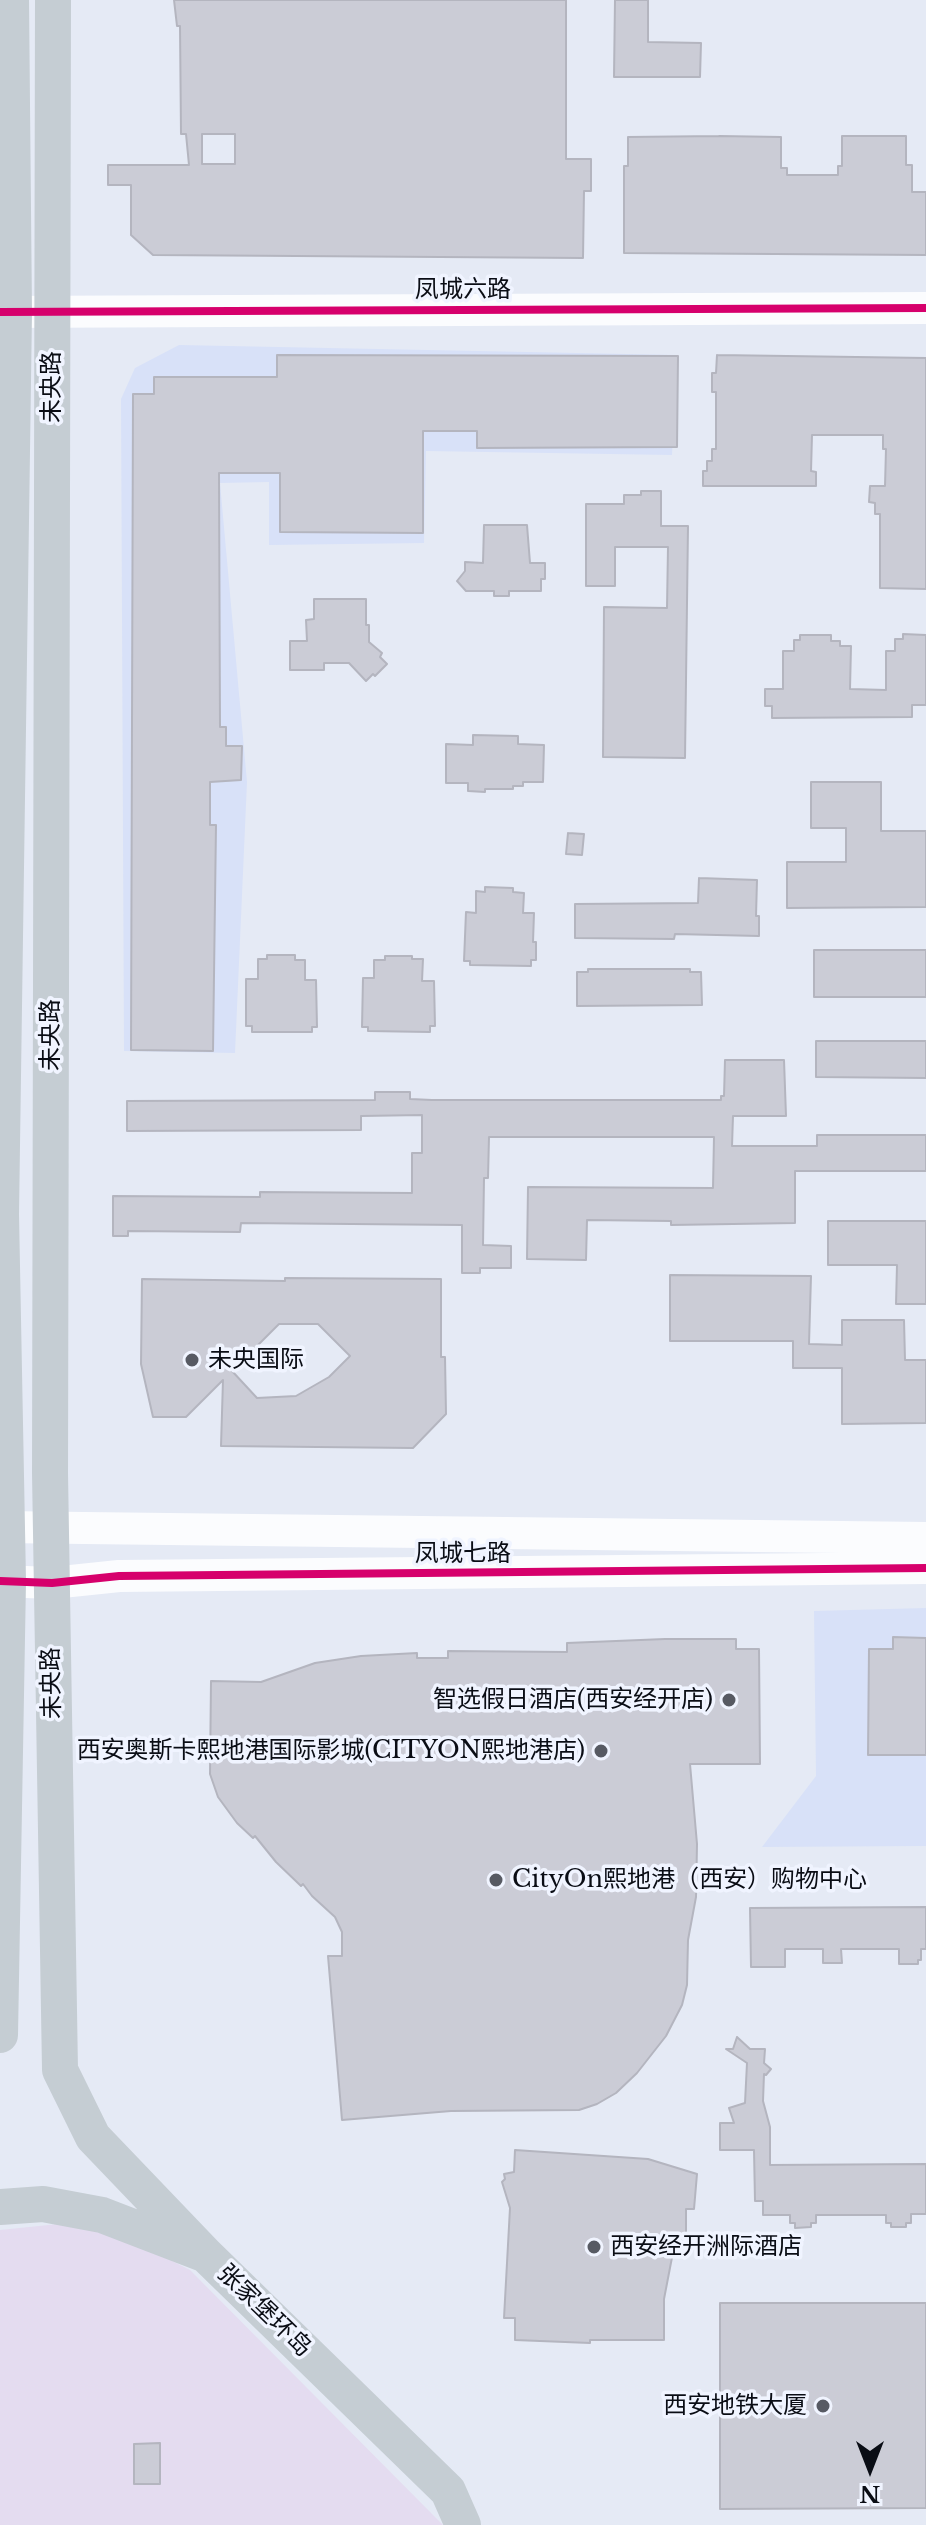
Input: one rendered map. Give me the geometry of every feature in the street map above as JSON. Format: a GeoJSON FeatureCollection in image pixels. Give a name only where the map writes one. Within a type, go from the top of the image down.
{"type":"FeatureCollection","features":[{"type":"Feature","properties":{"kind":"main road","name":"未央路"},"geometry":{"type":"LineString","coordinates":[[0,2035],[4,1581],[1,1214],[11,0]]}},
{"type":"Feature","properties":{"kind":"main road","name":"未央路"},"geometry":{"type":"LineString","coordinates":[[53,0],[50,1473],[60,2070],[93,2137],[206,2255]]}},
{"type":"Feature","properties":{"kind":"main road","name":"张家堡环岛"},"geometry":{"type":"LineString","coordinates":[[0,2207],[43,2204],[102,2215],[206,2255],[448,2491],[463,2525]]}},
{"type":"Feature","properties":{"kind":"street","name":"凤城六路"},"geometry":{"type":"LineString","coordinates":[[7,312],[926,308]]}},
{"type":"Feature","properties":{"kind":"street","name":"凤城七路"},"geometry":{"type":"LineString","coordinates":[[3,1527],[926,1538]]}},
{"type":"Feature","properties":{"kind":"street","name":"凤城七路"},"geometry":{"type":"LineString","coordinates":[[4,1581],[52,1583],[119,1576],[926,1568]]}},
{"type":"Feature","properties":{"kind":"street"},"geometry":{"type":"LineString","coordinates":[[448,2491],[485,2525]]}},
{"type":"Feature","properties":{"kind":"shaded area"},"geometry":{"type":"Polygon","coordinates":[[[179,345],[676,355],[672,455],[426,451],[424,543],[269,545],[269,482],[220,483],[247,782],[235,1053],[124,1051],[121,399],[135,368],[179,345]]]}},
{"type":"Feature","properties":{"kind":"shaded area"},"geometry":{"type":"Polygon","coordinates":[[[926,1608],[926,1846],[762,1847],[816,1776],[814,1611],[926,1608]]]}},
{"type":"Feature","properties":{"kind":"shaded area"},"geometry":{"type":"Polygon","coordinates":[[[68,2223],[135,2242],[190,2270],[443,2525],[0,2525],[0,2230],[68,2223]]]}},
{"type":"Feature","properties":{"kind":"building"},"geometry":{"type":"Polygon","coordinates":[[[174,0],[566,0],[566,159],[591,159],[591,191],[584,191],[583,258],[153,255],[131,235],[131,185],[108,185],[108,165],[189,165],[186,134],[181,134],[180,26],[177,26],[174,0]],[[202,134],[202,164],[235,164],[235,134],[202,134]]]}},
{"type":"Feature","properties":{"kind":"building"},"geometry":{"type":"Polygon","coordinates":[[[615,0],[648,0],[648,42],[701,43],[700,77],[614,77],[615,0]]]}},
{"type":"Feature","properties":{"kind":"building"},"geometry":{"type":"Polygon","coordinates":[[[842,136],[906,136],[906,165],[912,165],[912,192],[926,192],[926,255],[624,253],[624,166],[628,166],[628,137],[781,137],[781,168],[787,168],[787,175],[838,175],[838,166],[842,166],[842,136]]]}},
{"type":"Feature","properties":{"kind":"building"},"geometry":{"type":"Polygon","coordinates":[[[277,355],[678,356],[677,447],[477,448],[477,431],[423,431],[423,533],[280,532],[280,473],[219,473],[220,727],[226,727],[226,746],[242,746],[241,780],[210,782],[210,825],[216,825],[213,1051],[131,1050],[133,394],[154,394],[154,377],[277,377],[277,355]]]}},
{"type":"Feature","properties":{"kind":"building"},"geometry":{"type":"Polygon","coordinates":[[[717,355],[926,358],[926,589],[880,588],[880,514],[875,514],[875,503],[869,502],[870,486],[885,486],[886,449],[883,449],[883,435],[812,435],[811,471],[816,472],[816,486],[703,486],[703,471],[707,471],[707,461],[712,461],[712,449],[716,449],[716,392],[712,392],[712,373],[716,373],[717,355]]]}},
{"type":"Feature","properties":{"kind":"building"},"geometry":{"type":"Polygon","coordinates":[[[641,491],[661,491],[661,526],[688,526],[685,758],[603,757],[604,607],[667,608],[668,547],[615,547],[615,586],[586,586],[586,504],[624,504],[624,495],[641,495],[641,491]]]}},
{"type":"Feature","properties":{"kind":"building"},"geometry":{"type":"Polygon","coordinates":[[[484,525],[527,525],[530,563],[545,563],[541,591],[509,591],[509,596],[494,596],[494,591],[466,591],[457,581],[465,571],[465,562],[483,563],[484,525]]]}},
{"type":"Feature","properties":{"kind":"building"},"geometry":{"type":"Polygon","coordinates":[[[314,599],[366,599],[369,642],[382,653],[380,657],[387,664],[375,676],[373,674],[366,681],[349,663],[324,663],[324,670],[290,670],[290,641],[307,641],[306,620],[314,619],[314,599]]]}},
{"type":"Feature","properties":{"kind":"building"},"geometry":{"type":"Polygon","coordinates":[[[903,634],[926,635],[926,705],[912,705],[912,717],[772,718],[772,706],[765,706],[765,689],[783,689],[783,651],[794,651],[794,640],[800,640],[800,635],[831,635],[831,641],[840,641],[840,646],[851,646],[850,689],[886,690],[886,651],[895,651],[895,639],[903,639],[903,634]]]}},
{"type":"Feature","properties":{"kind":"building"},"geometry":{"type":"Polygon","coordinates":[[[473,735],[518,736],[518,744],[544,745],[543,782],[523,782],[523,786],[513,786],[513,789],[485,789],[485,792],[468,791],[468,783],[446,783],[446,744],[473,745],[473,735]]]}},
{"type":"Feature","properties":{"kind":"building"},"geometry":{"type":"Polygon","coordinates":[[[811,782],[881,782],[881,831],[926,831],[926,907],[787,908],[787,862],[846,862],[846,828],[811,828],[811,782]]]}},
{"type":"Feature","properties":{"kind":"building"},"geometry":{"type":"Polygon","coordinates":[[[568,833],[584,834],[582,855],[566,854],[568,833]]]}},
{"type":"Feature","properties":{"kind":"building"},"geometry":{"type":"Polygon","coordinates":[[[699,878],[757,880],[759,936],[675,934],[674,939],[575,938],[575,904],[698,903],[699,878]]]}},
{"type":"Feature","properties":{"kind":"building"},"geometry":{"type":"Polygon","coordinates":[[[485,887],[513,888],[513,892],[524,893],[523,913],[534,913],[536,960],[531,960],[531,966],[470,965],[470,961],[464,961],[466,912],[476,913],[476,891],[485,892],[485,887]]]}},
{"type":"Feature","properties":{"kind":"building"},"geometry":{"type":"Polygon","coordinates":[[[814,950],[926,950],[926,997],[814,997],[814,950]]]}},
{"type":"Feature","properties":{"kind":"building"},"geometry":{"type":"Polygon","coordinates":[[[267,955],[295,955],[295,960],[305,960],[305,980],[316,980],[317,1027],[312,1027],[312,1032],[252,1032],[252,1026],[246,1026],[246,979],[258,979],[258,959],[267,959],[267,955]]]}},
{"type":"Feature","properties":{"kind":"building"},"geometry":{"type":"Polygon","coordinates":[[[385,956],[423,959],[422,981],[434,981],[435,1026],[430,1026],[430,1032],[368,1031],[368,1027],[362,1027],[363,978],[374,978],[374,960],[385,960],[385,956]]]}},
{"type":"Feature","properties":{"kind":"building"},"geometry":{"type":"Polygon","coordinates":[[[588,969],[690,969],[690,972],[701,972],[702,1005],[577,1006],[577,972],[588,972],[588,969]]]}},
{"type":"Feature","properties":{"kind":"building"},"geometry":{"type":"Polygon","coordinates":[[[816,1041],[926,1041],[926,1078],[816,1077],[816,1041]]]}},
{"type":"Feature","properties":{"kind":"building"},"geometry":{"type":"Polygon","coordinates":[[[725,1060],[784,1060],[786,1116],[733,1116],[732,1146],[817,1146],[817,1135],[926,1135],[926,1171],[795,1171],[795,1223],[671,1225],[671,1221],[587,1220],[586,1260],[527,1259],[528,1187],[713,1188],[714,1137],[489,1137],[488,1178],[484,1178],[483,1245],[511,1246],[511,1268],[480,1268],[480,1273],[462,1273],[462,1225],[241,1223],[240,1232],[128,1231],[128,1236],[113,1236],[113,1196],[260,1197],[260,1192],[412,1193],[412,1153],[422,1153],[422,1115],[361,1116],[361,1130],[127,1131],[127,1101],[375,1100],[375,1092],[410,1092],[410,1099],[432,1100],[721,1100],[724,1096],[725,1060]]]}},
{"type":"Feature","properties":{"kind":"building"},"geometry":{"type":"Polygon","coordinates":[[[828,1221],[926,1221],[926,1304],[896,1304],[897,1265],[828,1265],[828,1221]]]}},
{"type":"Feature","properties":{"kind":"building"},"geometry":{"type":"Polygon","coordinates":[[[670,1275],[811,1276],[809,1344],[842,1345],[842,1320],[904,1320],[905,1360],[926,1360],[926,1423],[842,1424],[842,1368],[793,1368],[793,1341],[670,1341],[670,1275]]]}},
{"type":"Feature","properties":{"kind":"building","name":"未央国际"},"geometry":{"type":"Polygon","coordinates":[[[285,1278],[441,1279],[441,1357],[445,1357],[446,1414],[413,1448],[221,1446],[223,1380],[186,1417],[153,1417],[141,1364],[142,1279],[285,1281],[285,1278]],[[279,1324],[232,1371],[257,1398],[296,1396],[329,1377],[350,1356],[318,1324],[279,1324]]]}},
{"type":"Feature","properties":{"kind":"building"},"geometry":{"type":"Polygon","coordinates":[[[893,1637],[926,1638],[926,1755],[868,1755],[869,1649],[893,1649],[893,1637]]]}},
{"type":"Feature","properties":{"kind":"building","name":"CityOn熙地港（西安）购物中心"},"geometry":{"type":"Polygon","coordinates":[[[736,1639],[736,1649],[759,1649],[760,1764],[690,1764],[697,1844],[696,1897],[688,1940],[687,1985],[682,2005],[666,2036],[637,2073],[616,2093],[579,2110],[451,2111],[342,2120],[328,1956],[342,1956],[342,1932],[335,1917],[276,1862],[255,1836],[253,1838],[237,1823],[218,1797],[210,1774],[211,1681],[261,1682],[315,1663],[361,1656],[417,1653],[417,1658],[448,1658],[448,1651],[567,1652],[567,1643],[736,1639]]]}},
{"type":"Feature","properties":{"kind":"building"},"geometry":{"type":"Polygon","coordinates":[[[926,1907],[926,1949],[921,1949],[918,1964],[899,1964],[899,1949],[841,1949],[842,1963],[823,1963],[823,1949],[785,1949],[785,1967],[751,1967],[750,1908],[926,1907]]]}},
{"type":"Feature","properties":{"kind":"building"},"geometry":{"type":"Polygon","coordinates":[[[737,2037],[750,2049],[765,2049],[764,2063],[771,2069],[764,2074],[763,2101],[770,2127],[770,2165],[926,2164],[926,2214],[911,2214],[911,2223],[906,2223],[906,2227],[891,2227],[891,2223],[886,2223],[886,2215],[816,2215],[816,2223],[811,2223],[811,2227],[795,2228],[795,2223],[790,2223],[790,2215],[763,2215],[763,2201],[755,2201],[754,2150],[720,2150],[720,2123],[734,2123],[729,2108],[745,2103],[747,2063],[726,2049],[733,2049],[737,2037]]]}},
{"type":"Feature","properties":{"kind":"building","name":"西安经开洲际酒店"},"geometry":{"type":"Polygon","coordinates":[[[515,2150],[648,2159],[697,2174],[694,2209],[686,2209],[686,2247],[674,2247],[664,2299],[664,2340],[590,2340],[590,2343],[515,2340],[515,2318],[504,2318],[510,2208],[502,2182],[504,2174],[514,2172],[515,2150]]]}},
{"type":"Feature","properties":{"kind":"building","name":"西安地铁大厦"},"geometry":{"type":"Polygon","coordinates":[[[720,2303],[926,2303],[926,2508],[720,2509],[720,2303]]]}},
{"type":"Feature","properties":{"kind":"building"},"geometry":{"type":"Polygon","coordinates":[[[160,2443],[160,2484],[134,2484],[134,2444],[160,2443]]]}},
{"type":"Feature","properties":{"kind":"cycle path"},"geometry":{"type":"LineString","coordinates":[[0,312],[926,308]]}},
{"type":"Feature","properties":{"kind":"cycle path"},"geometry":{"type":"LineString","coordinates":[[0,1581],[52,1583],[119,1576],[926,1568]]}},
{"type":"Feature","properties":{"kind":"place","name":"未央国际"},"geometry":{"type":"Point","coordinates":[192,1360]}},
{"type":"Feature","properties":{"kind":"place","name":"智选假日酒店(西安经开店)"},"geometry":{"type":"Point","coordinates":[729,1700]}},
{"type":"Feature","properties":{"kind":"place","name":"西安奥斯卡熙地港国际影城(CITYON熙地港店)"},"geometry":{"type":"Point","coordinates":[601,1751]}},
{"type":"Feature","properties":{"kind":"place","name":"CityOn熙地港（西安）购物中心"},"geometry":{"type":"Point","coordinates":[496,1880]}},
{"type":"Feature","properties":{"kind":"place","name":"西安经开洲际酒店"},"geometry":{"type":"Point","coordinates":[594,2247]}},
{"type":"Feature","properties":{"kind":"place","name":"西安地铁大厦"},"geometry":{"type":"Point","coordinates":[823,2406]}}]}
